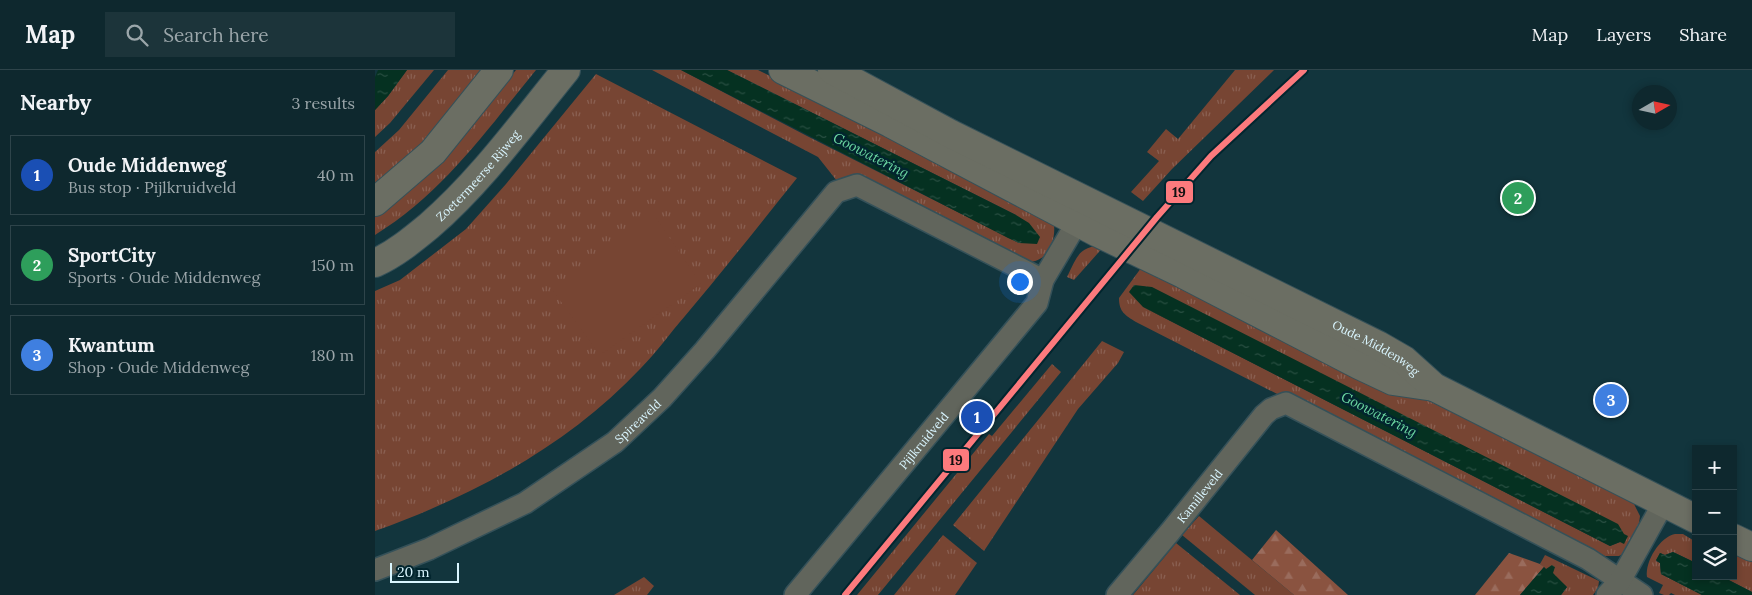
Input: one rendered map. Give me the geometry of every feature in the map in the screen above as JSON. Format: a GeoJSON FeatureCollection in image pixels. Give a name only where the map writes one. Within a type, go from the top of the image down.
{"type":"FeatureCollection","features":[{"type":"Feature","properties":{"kind":"street"},"geometry":{"type":"LineString","coordinates":[[375,202],[433,152],[499,70]]}},
{"type":"Feature","properties":{"kind":"street","name":"Zoetermeerse Rijweg"},"geometry":{"type":"LineString","coordinates":[[375,263],[410,241],[450,208],[483,172],[565,70]]}},
{"type":"Feature","properties":{"kind":"street","name":"Oude Middenweg"},"geometry":{"type":"LineString","coordinates":[[783,70],[890,123],[1083,212]]}},
{"type":"Feature","properties":{"kind":"street","name":"Oude Middenweg"},"geometry":{"type":"LineString","coordinates":[[833,70],[951,134],[1083,212],[1384,377],[1434,387],[1692,516]]}},
{"type":"Feature","properties":{"kind":"street","name":"Spireaveld"},"geometry":{"type":"LineString","coordinates":[[375,570],[429,549],[525,503],[615,442],[662,398],[705,350],[836,192],[857,184],[1043,280]]}},
{"type":"Feature","properties":{"kind":"street","name":"Pijlkruidveld"},"geometry":{"type":"LineString","coordinates":[[795,595],[1037,303],[1043,280],[1083,212]]}},
{"type":"Feature","properties":{"kind":"street","name":"Kamilleveld"},"geometry":{"type":"LineString","coordinates":[[1117,595],[1264,415],[1271,409],[1286,403],[1588,559],[1613,588]]}},
{"type":"Feature","properties":{"kind":"street"},"geometry":{"type":"LineString","coordinates":[[1642,595],[1613,588],[1664,502]]}},
{"type":"Feature","properties":{"kind":"street"},"geometry":{"type":"LineString","coordinates":[[1737,540],[1752,547]]}},
{"type":"Feature","properties":{"kind":"green space"},"geometry":{"type":"Polygon","coordinates":[[[407,70],[434,70],[390,123],[375,137],[375,110],[407,70]]]}},
{"type":"Feature","properties":{"kind":"green space"},"geometry":{"type":"Polygon","coordinates":[[[448,70],[484,70],[427,140],[375,186],[375,152],[399,130],[448,70]]]}},
{"type":"Feature","properties":{"kind":"green space"},"geometry":{"type":"Polygon","coordinates":[[[516,70],[536,70],[481,138],[443,180],[422,200],[375,235],[375,217],[410,190],[443,158],[516,70]]]}},
{"type":"Feature","properties":{"kind":"green space"},"geometry":{"type":"Polygon","coordinates":[[[652,70],[681,70],[1019,243],[1016,215],[727,70],[758,70],[923,150],[1054,224],[1051,245],[1044,256],[1038,260],[1024,262],[852,175],[837,181],[818,157],[652,70]]]}},
{"type":"Feature","properties":{"kind":"green space"},"geometry":{"type":"Polygon","coordinates":[[[1235,70],[1274,70],[1172,169],[1143,201],[1131,192],[1159,161],[1147,152],[1166,129],[1178,139],[1235,70]]]}},
{"type":"Feature","properties":{"kind":"green space"},"geometry":{"type":"Polygon","coordinates":[[[596,74],[797,178],[653,356],[613,396],[583,421],[518,465],[448,502],[375,531],[375,291],[400,280],[466,229],[506,184],[596,74]]]}},
{"type":"Feature","properties":{"kind":"green space"},"geometry":{"type":"Polygon","coordinates":[[[656,218],[701,284],[600,355],[551,288],[656,218]]]}},
{"type":"Feature","properties":{"kind":"green space"},"geometry":{"type":"Polygon","coordinates":[[[1106,244],[1074,280],[1067,277],[1074,262],[1081,253],[1090,247],[1106,244]]]}},
{"type":"Feature","properties":{"kind":"green space"},"geometry":{"type":"Polygon","coordinates":[[[1144,264],[1430,397],[1634,504],[1640,516],[1638,530],[1626,552],[1619,556],[1605,556],[1294,399],[1283,397],[1136,322],[1123,313],[1119,298],[1144,264]],[[1143,307],[1610,546],[1620,542],[1143,307]]]}},
{"type":"Feature","properties":{"kind":"green space"},"geometry":{"type":"Polygon","coordinates":[[[1102,341],[1124,352],[1118,363],[1078,409],[984,551],[953,525],[1102,341]]]}},
{"type":"Feature","properties":{"kind":"green space"},"geometry":{"type":"Polygon","coordinates":[[[1052,364],[1061,372],[878,595],[857,595],[989,434],[992,436],[1052,364]]]}},
{"type":"Feature","properties":{"kind":"green space"},"geometry":{"type":"Polygon","coordinates":[[[1199,516],[1294,595],[1255,595],[1182,535],[1199,516]]]}},
{"type":"Feature","properties":{"kind":"green space"},"geometry":{"type":"Polygon","coordinates":[[[1276,530],[1348,595],[1294,595],[1252,560],[1276,530]]]}},
{"type":"Feature","properties":{"kind":"green space"},"geometry":{"type":"Polygon","coordinates":[[[1683,534],[1692,540],[1692,561],[1673,552],[1665,555],[1660,553],[1656,561],[1660,563],[1661,574],[1702,595],[1675,595],[1671,593],[1664,595],[1659,593],[1663,585],[1647,577],[1648,564],[1651,557],[1659,545],[1669,536],[1683,534]]]}},
{"type":"Feature","properties":{"kind":"green space"},"geometry":{"type":"Polygon","coordinates":[[[943,535],[977,563],[955,595],[894,595],[943,535]]]}},
{"type":"Feature","properties":{"kind":"green space"},"geometry":{"type":"Polygon","coordinates":[[[1176,543],[1240,595],[1133,595],[1176,543]]]}},
{"type":"Feature","properties":{"kind":"green space"},"geometry":{"type":"Polygon","coordinates":[[[1509,553],[1544,567],[1520,595],[1475,595],[1509,553]]]}},
{"type":"Feature","properties":{"kind":"green space"},"geometry":{"type":"Polygon","coordinates":[[[1545,555],[1599,581],[1598,588],[1593,595],[1561,595],[1567,587],[1540,564],[1545,555]]]}},
{"type":"Feature","properties":{"kind":"green space"},"geometry":{"type":"Polygon","coordinates":[[[1737,555],[1752,562],[1752,592],[1729,580],[1737,580],[1737,555]]]}},
{"type":"Feature","properties":{"kind":"green space"},"geometry":{"type":"Polygon","coordinates":[[[644,577],[654,586],[647,595],[614,595],[644,577]]]}},
{"type":"Feature","properties":{"kind":"water"},"geometry":{"type":"Polygon","coordinates":[[[378,70],[407,70],[375,110],[375,77],[378,70]]]}},
{"type":"Feature","properties":{"kind":"water","name":"Goowatering"},"geometry":{"type":"Polygon","coordinates":[[[681,70],[727,70],[1016,215],[1029,223],[1040,237],[1037,244],[1019,243],[1008,238],[681,70]]]}},
{"type":"Feature","properties":{"kind":"water","name":"Goowatering"},"geometry":{"type":"Polygon","coordinates":[[[1134,285],[1152,287],[1618,524],[1624,534],[1628,536],[1624,544],[1620,542],[1610,546],[1143,307],[1129,292],[1134,285]]]}},
{"type":"Feature","properties":{"kind":"water"},"geometry":{"type":"Polygon","coordinates":[[[1673,552],[1692,561],[1692,580],[1729,580],[1752,592],[1752,595],[1702,595],[1661,574],[1660,563],[1656,560],[1660,553],[1665,555],[1673,552]]]}},
{"type":"Feature","properties":{"kind":"water"},"geometry":{"type":"Polygon","coordinates":[[[1552,565],[1555,567],[1553,573],[1567,587],[1561,595],[1520,595],[1544,567],[1546,569],[1552,565]]]}},
{"type":"Feature","properties":{"kind":"transit line","name":"19"},"geometry":{"type":"LineString","coordinates":[[845,595],[1157,217],[1211,156],[1304,70]]}},
{"type":"Feature","properties":{"kind":"place","name":"SportCity"},"geometry":{"type":"Point","coordinates":[1518,198]}},
{"type":"Feature","properties":{"kind":"place","name":"Kwantum"},"geometry":{"type":"Point","coordinates":[1611,400]}},
{"type":"Feature","properties":{"kind":"place","name":"Oude Middenweg"},"geometry":{"type":"Point","coordinates":[977,417]}}]}
